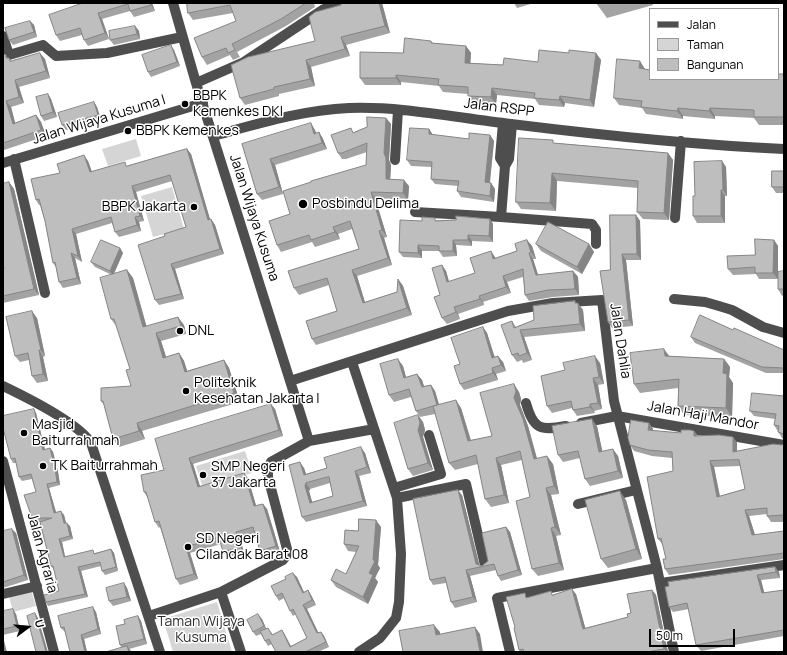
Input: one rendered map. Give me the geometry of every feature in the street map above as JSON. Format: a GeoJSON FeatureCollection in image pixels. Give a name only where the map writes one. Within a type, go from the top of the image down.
{"type":"FeatureCollection","features":[{"type":"Feature","properties":{"kind":"street","name":"Jalan Wijaya Kusuma"},"geometry":{"type":"LineString","coordinates":[[173,3],[196,83],[309,441]]}},
{"type":"Feature","properties":{"kind":"street"},"geometry":{"type":"LineString","coordinates":[[196,83],[244,62],[324,9],[338,3]]}},
{"type":"Feature","properties":{"kind":"street"},"geometry":{"type":"LineString","coordinates":[[3,36],[9,55],[43,45],[56,56],[107,53],[182,37]]}},
{"type":"Feature","properties":{"kind":"street","name":"Jalan Wijaya Kusuma I"},"geometry":{"type":"LineString","coordinates":[[3,163],[203,103]]}},
{"type":"Feature","properties":{"kind":"street","name":"Jalan RSPP"},"geometry":{"type":"LineString","coordinates":[[213,136],[277,118],[333,109],[350,108],[398,110],[507,124],[681,141],[784,149]]}},
{"type":"Feature","properties":{"kind":"street"},"geometry":{"type":"LineString","coordinates":[[395,160],[398,110]]}},
{"type":"Feature","properties":{"kind":"street"},"geometry":{"type":"LineString","coordinates":[[501,218],[505,166],[509,159],[507,124]]}},
{"type":"Feature","properties":{"kind":"street"},"geometry":{"type":"LineString","coordinates":[[675,218],[681,141]]}},
{"type":"Feature","properties":{"kind":"street"},"geometry":{"type":"LineString","coordinates":[[14,159],[45,293]]}},
{"type":"Feature","properties":{"kind":"street"},"geometry":{"type":"LineString","coordinates":[[415,212],[592,224],[596,230],[596,244]]}},
{"type":"Feature","properties":{"kind":"street","name":"Jalan Dahlia"},"geometry":{"type":"LineString","coordinates":[[290,381],[508,311],[553,303],[602,300],[618,416],[661,583],[674,652]]}},
{"type":"Feature","properties":{"kind":"street"},"geometry":{"type":"LineString","coordinates":[[674,300],[705,302],[719,306],[732,310],[763,328],[784,333]]}},
{"type":"Feature","properties":{"kind":"street"},"geometry":{"type":"LineString","coordinates":[[352,362],[396,493],[401,554],[399,602],[396,618],[380,638],[359,652]]}},
{"type":"Feature","properties":{"kind":"street"},"geometry":{"type":"LineString","coordinates":[[3,386],[59,418],[86,436],[94,452],[160,652]]}},
{"type":"Feature","properties":{"kind":"street","name":"Jalan Haji Mandor"},"geometry":{"type":"LineString","coordinates":[[526,403],[533,422],[543,429],[618,416],[784,445]]}},
{"type":"Feature","properties":{"kind":"street"},"geometry":{"type":"LineString","coordinates":[[149,616],[221,592],[278,564],[287,556],[287,549],[268,477],[268,469],[271,462],[309,441],[374,429]]}},
{"type":"Feature","properties":{"kind":"street"},"geometry":{"type":"LineString","coordinates":[[396,493],[441,474],[429,435]]}},
{"type":"Feature","properties":{"kind":"street","name":"Jalan Agraria"},"geometry":{"type":"LineString","coordinates":[[3,461],[54,652]]}},
{"type":"Feature","properties":{"kind":"street"},"geometry":{"type":"LineString","coordinates":[[396,493],[466,484],[485,565]]}},
{"type":"Feature","properties":{"kind":"street"},"geometry":{"type":"LineString","coordinates":[[578,504],[636,490]]}},
{"type":"Feature","properties":{"kind":"street"},"geometry":{"type":"LineString","coordinates":[[661,583],[784,565]]}},
{"type":"Feature","properties":{"kind":"street"},"geometry":{"type":"LineString","coordinates":[[510,652],[497,598],[657,568]]}},
{"type":"Feature","properties":{"kind":"street"},"geometry":{"type":"LineString","coordinates":[[3,594],[37,586]]}},
{"type":"Feature","properties":{"kind":"street"},"geometry":{"type":"LineString","coordinates":[[221,592],[241,652]]}},
{"type":"Feature","properties":{"kind":"green space"},"geometry":{"type":"Polygon","coordinates":[[[136,139],[141,156],[108,166],[102,149],[136,139]]]}},
{"type":"Feature","properties":{"kind":"green space"},"geometry":{"type":"Polygon","coordinates":[[[172,187],[184,229],[153,237],[141,196],[172,187]]]}},
{"type":"Feature","properties":{"kind":"green space"},"geometry":{"type":"Polygon","coordinates":[[[245,451],[252,473],[203,488],[196,466],[245,451]]]}},
{"type":"Feature","properties":{"kind":"green space"},"geometry":{"type":"Polygon","coordinates":[[[31,590],[36,606],[13,612],[9,596],[31,590]]]}},
{"type":"Feature","properties":{"kind":"green space","name":"Taman Wijaya Kusuma"},"geometry":{"type":"Polygon","coordinates":[[[217,602],[232,652],[173,652],[163,619],[217,602]]]}},
{"type":"Feature","properties":{"kind":"building"},"geometry":{"type":"Polygon","coordinates":[[[83,3],[150,3],[151,5],[130,11],[128,4],[98,13],[105,33],[84,40],[80,28],[56,35],[49,15],[83,3]]]}},
{"type":"Feature","properties":{"kind":"building"},"geometry":{"type":"Polygon","coordinates":[[[187,3],[306,3],[281,19],[232,44],[235,50],[228,53],[226,48],[202,57],[194,38],[236,21],[230,5],[188,13],[187,3]]]}},
{"type":"Feature","properties":{"kind":"building"},"geometry":{"type":"Polygon","coordinates":[[[340,3],[379,3],[385,26],[341,37],[345,49],[306,60],[310,79],[274,87],[274,89],[240,98],[231,65],[248,57],[315,41],[309,17],[315,12],[341,5],[340,3]]]}},
{"type":"Feature","properties":{"kind":"building"},"geometry":{"type":"Polygon","coordinates":[[[30,21],[34,32],[9,40],[5,28],[30,21]]]}},
{"type":"Feature","properties":{"kind":"building"},"geometry":{"type":"Polygon","coordinates":[[[135,26],[137,34],[110,40],[109,31],[135,26]]]}},
{"type":"Feature","properties":{"kind":"building"},"geometry":{"type":"Polygon","coordinates":[[[405,38],[431,41],[431,43],[466,46],[465,63],[503,65],[504,58],[538,62],[539,50],[569,53],[569,50],[596,53],[590,100],[560,96],[559,100],[534,98],[535,93],[492,88],[491,97],[468,96],[468,87],[438,85],[439,79],[396,75],[396,78],[360,78],[360,52],[403,53],[405,38]]]}},
{"type":"Feature","properties":{"kind":"building"},"geometry":{"type":"Polygon","coordinates":[[[171,45],[177,62],[148,72],[142,55],[171,45]]]}},
{"type":"Feature","properties":{"kind":"building"},"geometry":{"type":"Polygon","coordinates":[[[40,53],[46,71],[15,80],[19,97],[6,101],[13,124],[36,115],[41,130],[3,143],[3,54],[6,55],[6,58],[9,58],[10,61],[40,53]]]}},
{"type":"Feature","properties":{"kind":"building"},"geometry":{"type":"Polygon","coordinates":[[[617,59],[640,61],[639,68],[649,70],[649,80],[779,80],[779,74],[784,74],[784,117],[754,117],[754,110],[710,108],[709,111],[678,108],[677,111],[641,107],[642,101],[614,98],[617,59]]]}},
{"type":"Feature","properties":{"kind":"building"},"geometry":{"type":"Polygon","coordinates":[[[48,94],[53,112],[41,116],[36,97],[48,94]]]}},
{"type":"Feature","properties":{"kind":"building"},"geometry":{"type":"Polygon","coordinates":[[[94,102],[98,115],[62,125],[58,113],[94,102]]]}},
{"type":"Feature","properties":{"kind":"building"},"geometry":{"type":"Polygon","coordinates":[[[367,117],[386,118],[384,153],[386,158],[386,179],[404,180],[403,193],[371,192],[382,230],[379,231],[388,258],[352,270],[363,303],[397,292],[398,279],[407,308],[312,339],[306,321],[337,311],[327,278],[294,288],[288,271],[359,249],[350,221],[333,227],[335,232],[311,240],[309,235],[277,245],[269,221],[290,214],[283,191],[366,165],[367,143],[342,153],[338,153],[331,135],[351,128],[353,133],[367,127],[367,117]]]}},
{"type":"Feature","properties":{"kind":"building"},"geometry":{"type":"Polygon","coordinates":[[[311,123],[314,134],[319,132],[322,143],[270,159],[279,187],[257,194],[242,144],[311,123]]]}},
{"type":"Feature","properties":{"kind":"building"},"geometry":{"type":"Polygon","coordinates":[[[410,128],[429,129],[429,134],[469,139],[469,133],[490,135],[485,182],[491,183],[490,196],[457,191],[459,181],[431,179],[432,162],[407,160],[410,128]]]}},
{"type":"Feature","properties":{"kind":"building"},"geometry":{"type":"Polygon","coordinates":[[[519,138],[553,140],[553,143],[668,153],[664,213],[637,212],[638,181],[552,173],[550,203],[516,202],[519,138]]]}},
{"type":"Feature","properties":{"kind":"building"},"geometry":{"type":"Polygon","coordinates":[[[187,149],[208,220],[211,219],[220,249],[171,264],[181,294],[155,300],[138,245],[186,227],[170,175],[132,186],[140,216],[135,217],[137,225],[115,232],[111,217],[72,229],[78,256],[71,253],[77,278],[59,282],[55,262],[53,263],[45,221],[39,199],[36,200],[31,179],[60,173],[57,164],[84,155],[90,172],[125,162],[126,166],[187,149]]]}},
{"type":"Feature","properties":{"kind":"building"},"geometry":{"type":"Polygon","coordinates":[[[722,161],[723,190],[721,190],[721,216],[693,216],[693,196],[695,196],[694,162],[722,161]]]}},
{"type":"Feature","properties":{"kind":"building"},"geometry":{"type":"Polygon","coordinates":[[[772,171],[784,171],[784,187],[772,187],[772,171]]]}},
{"type":"Feature","properties":{"kind":"building"},"geometry":{"type":"Polygon","coordinates":[[[9,182],[34,289],[3,296],[3,184],[9,182]]]}},
{"type":"Feature","properties":{"kind":"building"},"geometry":{"type":"Polygon","coordinates":[[[610,215],[636,215],[637,254],[622,254],[629,320],[608,322],[600,271],[610,270],[610,215]]]}},
{"type":"Feature","properties":{"kind":"building"},"geometry":{"type":"Polygon","coordinates":[[[456,216],[490,219],[489,236],[468,235],[468,240],[453,240],[453,251],[439,251],[439,246],[418,245],[418,253],[399,252],[400,220],[422,221],[422,217],[435,218],[435,221],[456,220],[456,216]]]}},
{"type":"Feature","properties":{"kind":"building"},"geometry":{"type":"Polygon","coordinates":[[[548,222],[589,244],[577,267],[536,244],[548,222]]]}},
{"type":"Feature","properties":{"kind":"building"},"geometry":{"type":"Polygon","coordinates":[[[755,239],[774,240],[773,273],[755,273],[755,267],[728,269],[727,256],[755,255],[755,239]]]}},
{"type":"Feature","properties":{"kind":"building"},"geometry":{"type":"Polygon","coordinates":[[[101,240],[120,248],[110,271],[91,262],[101,240]]]}},
{"type":"Feature","properties":{"kind":"building"},"geometry":{"type":"Polygon","coordinates":[[[527,240],[531,252],[529,253],[536,275],[573,271],[575,289],[548,290],[525,295],[523,269],[503,276],[506,287],[479,296],[480,299],[454,307],[456,312],[442,318],[434,297],[440,295],[432,268],[442,265],[447,282],[475,273],[470,258],[491,251],[493,259],[517,251],[515,244],[527,240]]]}},
{"type":"Feature","properties":{"kind":"building"},"geometry":{"type":"Polygon","coordinates":[[[127,270],[143,327],[178,317],[181,326],[156,333],[163,358],[179,353],[185,372],[224,360],[234,393],[137,423],[139,431],[113,439],[103,401],[101,401],[101,388],[131,386],[126,370],[130,369],[114,319],[111,319],[100,278],[127,270]]]}},
{"type":"Feature","properties":{"kind":"building"},"geometry":{"type":"Polygon","coordinates":[[[784,271],[784,289],[778,289],[778,272],[784,271]]]}},
{"type":"Feature","properties":{"kind":"building"},"geometry":{"type":"Polygon","coordinates":[[[575,301],[575,303],[578,303],[580,324],[520,330],[527,353],[519,356],[518,353],[512,355],[501,325],[512,321],[514,328],[534,320],[533,306],[575,301]]]}},
{"type":"Feature","properties":{"kind":"building"},"geometry":{"type":"Polygon","coordinates":[[[32,311],[41,350],[39,350],[43,374],[32,376],[28,353],[15,356],[6,317],[32,311]]]}},
{"type":"Feature","properties":{"kind":"building"},"geometry":{"type":"Polygon","coordinates":[[[700,315],[784,350],[784,368],[762,367],[691,337],[700,315]]]}},
{"type":"Feature","properties":{"kind":"building"},"geometry":{"type":"Polygon","coordinates":[[[483,327],[492,358],[498,356],[501,365],[492,368],[493,373],[460,384],[454,366],[460,364],[451,338],[483,327]]]}},
{"type":"Feature","properties":{"kind":"building"},"geometry":{"type":"Polygon","coordinates":[[[664,349],[665,356],[724,359],[723,373],[727,374],[726,408],[678,406],[679,379],[634,384],[630,353],[664,349]]]}},
{"type":"Feature","properties":{"kind":"building"},"geometry":{"type":"Polygon","coordinates":[[[595,356],[599,377],[593,378],[598,403],[590,404],[590,407],[573,410],[571,401],[547,406],[541,376],[565,370],[563,363],[595,356]]]}},
{"type":"Feature","properties":{"kind":"building"},"geometry":{"type":"Polygon","coordinates":[[[398,359],[404,378],[417,374],[422,387],[431,385],[437,405],[416,411],[409,389],[389,395],[380,364],[398,359]]]}},
{"type":"Feature","properties":{"kind":"building"},"geometry":{"type":"Polygon","coordinates":[[[514,384],[516,391],[514,398],[523,419],[534,459],[547,456],[554,486],[546,488],[555,527],[551,528],[559,563],[532,569],[516,501],[530,497],[520,451],[496,458],[504,495],[485,499],[476,455],[449,463],[433,406],[456,400],[468,441],[492,436],[480,393],[514,384]]]}},
{"type":"Feature","properties":{"kind":"building"},"geometry":{"type":"Polygon","coordinates":[[[752,393],[784,396],[784,434],[778,432],[779,426],[774,425],[776,414],[750,411],[752,393]]]}},
{"type":"Feature","properties":{"kind":"building","name":"SMP Negeri 37 Jakarta"},"geometry":{"type":"Polygon","coordinates":[[[271,404],[279,430],[189,458],[198,487],[244,473],[254,506],[263,504],[276,546],[260,551],[253,527],[236,532],[240,547],[223,552],[219,537],[186,547],[194,574],[176,579],[159,521],[155,522],[146,492],[144,492],[141,475],[164,470],[155,439],[271,404]]]}},
{"type":"Feature","properties":{"kind":"building"},"geometry":{"type":"Polygon","coordinates":[[[34,409],[43,450],[50,448],[55,468],[57,482],[47,484],[54,513],[61,511],[64,523],[67,523],[70,536],[59,539],[64,557],[93,550],[94,554],[111,549],[116,567],[102,571],[100,562],[78,567],[85,594],[46,602],[44,595],[59,591],[40,522],[52,518],[32,518],[24,495],[36,492],[31,474],[19,477],[15,458],[11,459],[3,428],[3,416],[34,409]]]}},
{"type":"Feature","properties":{"kind":"building"},"geometry":{"type":"Polygon","coordinates":[[[418,415],[420,423],[418,430],[428,463],[408,469],[394,423],[418,415]]]}},
{"type":"Feature","properties":{"kind":"building"},"geometry":{"type":"Polygon","coordinates":[[[592,419],[599,452],[613,449],[618,471],[585,479],[578,451],[558,455],[552,426],[592,419]]]}},
{"type":"Feature","properties":{"kind":"building"},"geometry":{"type":"Polygon","coordinates":[[[631,420],[649,423],[648,430],[681,433],[681,430],[690,430],[694,431],[694,436],[719,435],[733,437],[733,452],[773,444],[782,445],[784,443],[784,515],[767,516],[767,508],[745,510],[752,535],[784,531],[784,553],[665,569],[663,559],[666,559],[661,538],[658,539],[647,477],[673,471],[672,452],[648,450],[630,445],[628,438],[631,420]],[[739,460],[710,461],[717,497],[745,489],[739,460]]]}},
{"type":"Feature","properties":{"kind":"building"},"geometry":{"type":"Polygon","coordinates":[[[361,447],[367,467],[355,471],[363,501],[302,517],[289,465],[300,462],[304,475],[327,468],[324,458],[361,447]],[[329,477],[306,483],[305,486],[310,503],[333,496],[329,477]]]}},
{"type":"Feature","properties":{"kind":"building"},"geometry":{"type":"Polygon","coordinates":[[[458,490],[476,564],[482,566],[488,561],[482,533],[506,527],[518,570],[498,576],[494,564],[466,570],[473,597],[451,602],[445,577],[430,580],[413,499],[458,490]]]}},
{"type":"Feature","properties":{"kind":"building"},"geometry":{"type":"Polygon","coordinates":[[[620,491],[636,549],[601,559],[585,500],[620,491]]]}},
{"type":"Feature","properties":{"kind":"building"},"geometry":{"type":"Polygon","coordinates":[[[359,519],[376,520],[373,560],[375,561],[369,573],[373,575],[363,597],[331,580],[336,569],[346,574],[359,546],[344,544],[345,530],[358,531],[359,519]]]}},
{"type":"Feature","properties":{"kind":"building"},"geometry":{"type":"Polygon","coordinates":[[[12,529],[24,575],[3,582],[3,531],[12,529]]]}},
{"type":"Feature","properties":{"kind":"building"},"geometry":{"type":"Polygon","coordinates":[[[775,567],[776,572],[757,575],[762,593],[784,590],[784,630],[696,645],[687,603],[669,607],[665,587],[669,586],[668,582],[775,567]]]}},
{"type":"Feature","properties":{"kind":"building"},"geometry":{"type":"Polygon","coordinates":[[[293,573],[303,593],[308,590],[312,600],[303,605],[317,633],[321,632],[326,642],[305,652],[276,652],[269,639],[265,641],[260,631],[268,628],[272,635],[282,630],[290,647],[307,638],[293,609],[290,611],[282,593],[276,596],[271,586],[286,579],[285,577],[293,573]]]}},
{"type":"Feature","properties":{"kind":"building"},"geometry":{"type":"Polygon","coordinates":[[[124,583],[127,597],[109,601],[106,588],[124,583]]]}},
{"type":"Feature","properties":{"kind":"building"},"geometry":{"type":"Polygon","coordinates":[[[572,589],[583,629],[628,617],[627,614],[631,613],[627,594],[652,590],[664,649],[647,652],[524,652],[523,649],[519,650],[515,627],[506,597],[525,593],[526,598],[551,591],[552,595],[572,589]]]}},
{"type":"Feature","properties":{"kind":"building"},"geometry":{"type":"Polygon","coordinates":[[[93,607],[98,629],[81,635],[85,652],[70,652],[64,627],[61,628],[58,616],[93,607]]]}},
{"type":"Feature","properties":{"kind":"building"},"geometry":{"type":"Polygon","coordinates":[[[13,609],[17,626],[3,629],[3,611],[13,609]]]}},
{"type":"Feature","properties":{"kind":"building"},"geometry":{"type":"Polygon","coordinates":[[[35,613],[46,652],[36,652],[27,616],[35,613]]]}},
{"type":"Feature","properties":{"kind":"building"},"geometry":{"type":"Polygon","coordinates":[[[258,614],[264,626],[253,632],[247,620],[258,614]]]}},
{"type":"Feature","properties":{"kind":"building"},"geometry":{"type":"Polygon","coordinates":[[[138,616],[144,639],[120,645],[116,626],[125,624],[124,620],[138,616]]]}},
{"type":"Feature","properties":{"kind":"building"},"geometry":{"type":"Polygon","coordinates":[[[434,625],[436,635],[475,627],[480,652],[403,652],[399,631],[434,625]]]}},
{"type":"Feature","properties":{"kind":"building"},"geometry":{"type":"Polygon","coordinates":[[[127,646],[129,652],[106,652],[127,646]]]}},
{"type":"Feature","properties":{"kind":"place","name":"BBPK Kemenkes DKI"},"geometry":{"type":"Point","coordinates":[185,104]}},
{"type":"Feature","properties":{"kind":"place","name":"BBPK Kemenkes"},"geometry":{"type":"Point","coordinates":[128,131]}},
{"type":"Feature","properties":{"kind":"place","name":"Posbindu Delima"},"geometry":{"type":"Point","coordinates":[303,204]}},
{"type":"Feature","properties":{"kind":"place","name":"BBPK Jakarta"},"geometry":{"type":"Point","coordinates":[194,207]}},
{"type":"Feature","properties":{"kind":"place","name":"DNL"},"geometry":{"type":"Point","coordinates":[180,331]}},
{"type":"Feature","properties":{"kind":"place","name":"Politeknik Kesehatan Jakarta I"},"geometry":{"type":"Point","coordinates":[186,391]}},
{"type":"Feature","properties":{"kind":"place","name":"Masjid Baiturrahmah"},"geometry":{"type":"Point","coordinates":[24,433]}},
{"type":"Feature","properties":{"kind":"place","name":"TK Baiturrahmah"},"geometry":{"type":"Point","coordinates":[43,466]}},
{"type":"Feature","properties":{"kind":"place","name":"SMP Negeri 37 Jakarta"},"geometry":{"type":"Point","coordinates":[203,475]}},
{"type":"Feature","properties":{"kind":"place","name":"SD Negeri Cilandak Barat 08"},"geometry":{"type":"Point","coordinates":[188,547]}}]}
